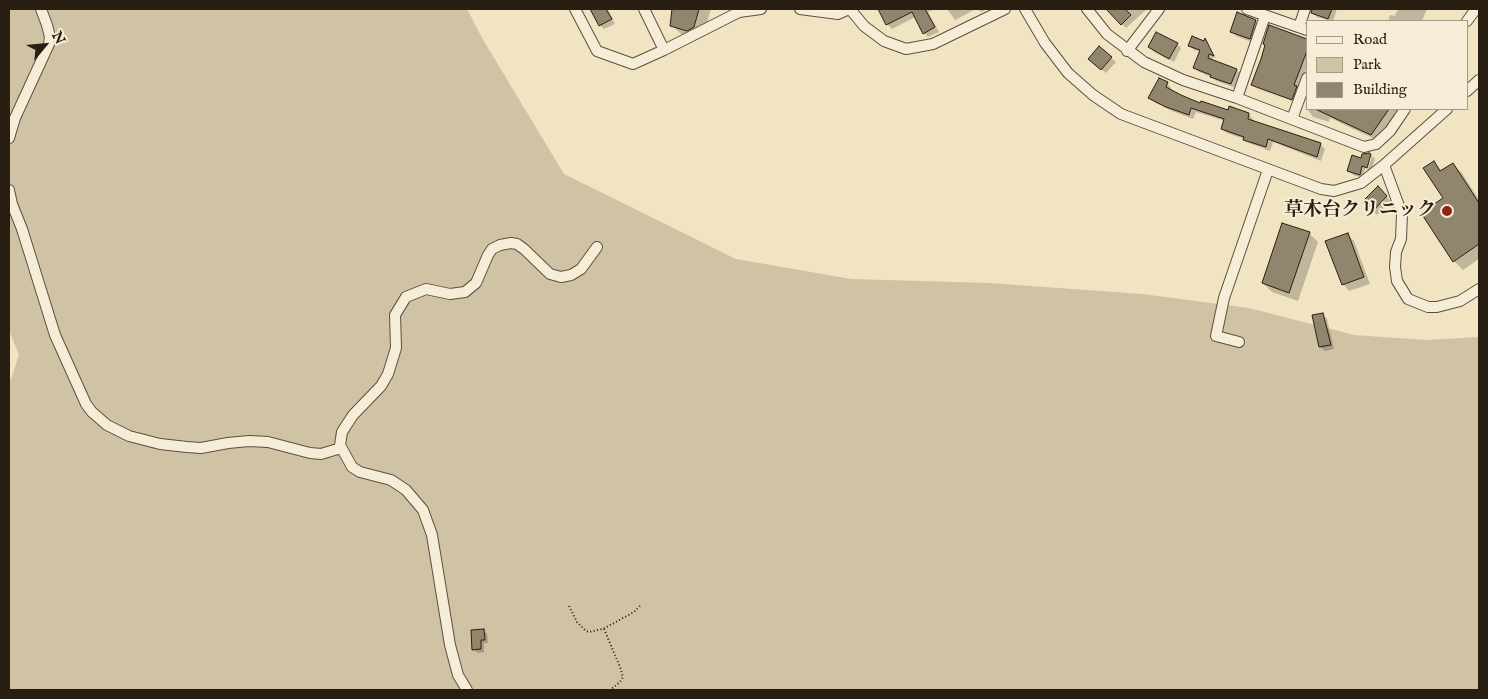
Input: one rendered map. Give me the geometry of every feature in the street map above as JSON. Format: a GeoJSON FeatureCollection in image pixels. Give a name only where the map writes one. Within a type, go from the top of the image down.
{"type":"FeatureCollection","features":[{"type":"Feature","properties":{"kind":"street"},"geometry":{"type":"LineString","coordinates":[[9,138],[16,118],[48,48],[50,36],[41,9]]}},
{"type":"Feature","properties":{"kind":"street"},"geometry":{"type":"LineString","coordinates":[[575,9],[597,51],[633,64],[739,12],[761,9]]}},
{"type":"Feature","properties":{"kind":"street"},"geometry":{"type":"LineString","coordinates":[[644,9],[664,50]]}},
{"type":"Feature","properties":{"kind":"street"},"geometry":{"type":"LineString","coordinates":[[800,9],[838,14],[849,9],[864,26],[884,41],[906,49],[934,44],[1005,9]]}},
{"type":"Feature","properties":{"kind":"street"},"geometry":{"type":"LineString","coordinates":[[1025,9],[1045,43],[1068,73],[1093,95],[1121,114],[1321,189],[1334,191],[1361,183],[1446,110]]}},
{"type":"Feature","properties":{"kind":"street"},"geometry":{"type":"LineString","coordinates":[[1087,9],[1107,34],[1144,62],[1183,80],[1237,98],[1364,148],[1376,144],[1390,131],[1404,110]]}},
{"type":"Feature","properties":{"kind":"street"},"geometry":{"type":"LineString","coordinates":[[1127,51],[1159,9]]}},
{"type":"Feature","properties":{"kind":"street"},"geometry":{"type":"LineString","coordinates":[[1247,9],[1303,28],[1306,9]]}},
{"type":"Feature","properties":{"kind":"street"},"geometry":{"type":"LineString","coordinates":[[1468,20],[1476,9]]}},
{"type":"Feature","properties":{"kind":"street"},"geometry":{"type":"LineString","coordinates":[[1237,98],[1265,16]]}},
{"type":"Feature","properties":{"kind":"street"},"geometry":{"type":"LineString","coordinates":[[1468,90],[1479,80]]}},
{"type":"Feature","properties":{"kind":"street"},"geometry":{"type":"LineString","coordinates":[[1292,119],[1306,81]]}},
{"type":"Feature","properties":{"kind":"street"},"geometry":{"type":"LineString","coordinates":[[1384,165],[1402,214],[1401,239],[1394,261],[1397,281],[1408,299],[1428,307],[1437,307],[1460,301],[1479,289]]}},
{"type":"Feature","properties":{"kind":"street"},"geometry":{"type":"LineString","coordinates":[[1239,342],[1216,336],[1224,298],[1268,170]]}},
{"type":"Feature","properties":{"kind":"street"},"geometry":{"type":"LineString","coordinates":[[9,190],[56,335],[86,404],[107,425],[129,436],[160,444],[187,447],[201,448],[249,441],[268,442],[321,454],[341,448]]}},
{"type":"Feature","properties":{"kind":"street"},"geometry":{"type":"LineString","coordinates":[[466,690],[458,675],[450,645],[432,535],[423,510],[406,490],[391,480],[360,472],[352,467],[340,445],[342,432],[353,415],[381,386],[388,374],[396,348],[395,315],[406,297],[426,289],[450,294],[465,292],[476,283],[492,249],[500,245],[517,244],[550,274],[561,277],[571,275],[581,269],[597,247]]}},
{"type":"Feature","properties":{"kind":"path"},"geometry":{"type":"LineString","coordinates":[[569,606],[577,622],[586,631],[603,629],[634,612],[641,605]]}},
{"type":"Feature","properties":{"kind":"path"},"geometry":{"type":"LineString","coordinates":[[603,629],[623,676],[620,682],[610,690]]}},
{"type":"Feature","properties":{"kind":"green space"},"geometry":{"type":"Polygon","coordinates":[[[9,9],[467,9],[482,38],[564,174],[736,259],[851,279],[989,283],[1142,294],[1249,308],[1354,335],[1426,340],[1479,337],[1479,690],[9,690],[9,381],[19,355],[9,330],[9,9]]]}},
{"type":"Feature","properties":{"kind":"building"},"geometry":{"type":"Polygon","coordinates":[[[590,9],[606,9],[612,19],[599,26],[590,9]]]}},
{"type":"Feature","properties":{"kind":"building"},"geometry":{"type":"Polygon","coordinates":[[[672,9],[699,9],[694,27],[687,31],[670,26],[672,9]]]}},
{"type":"Feature","properties":{"kind":"building"},"geometry":{"type":"Polygon","coordinates":[[[878,9],[925,9],[935,27],[923,34],[912,12],[886,25],[878,9]]]}},
{"type":"Feature","properties":{"kind":"building"},"geometry":{"type":"Polygon","coordinates":[[[1106,9],[1125,9],[1131,15],[1121,25],[1106,9]]]}},
{"type":"Feature","properties":{"kind":"building"},"geometry":{"type":"Polygon","coordinates":[[[1312,9],[1332,9],[1328,19],[1311,13],[1312,9]]]}},
{"type":"Feature","properties":{"kind":"building"},"geometry":{"type":"Polygon","coordinates":[[[1237,12],[1256,20],[1250,39],[1230,32],[1237,12]]]}},
{"type":"Feature","properties":{"kind":"building"},"geometry":{"type":"Polygon","coordinates":[[[1269,25],[1306,39],[1306,54],[1294,85],[1297,86],[1292,100],[1251,85],[1261,59],[1265,45],[1263,44],[1269,25]]]}},
{"type":"Feature","properties":{"kind":"building"},"geometry":{"type":"Polygon","coordinates":[[[1156,32],[1178,43],[1169,59],[1148,47],[1156,32]]]}},
{"type":"Feature","properties":{"kind":"building"},"geometry":{"type":"Polygon","coordinates":[[[1192,36],[1204,41],[1205,38],[1214,56],[1209,54],[1208,58],[1237,69],[1231,84],[1210,77],[1211,75],[1193,68],[1200,50],[1188,46],[1192,36]]]}},
{"type":"Feature","properties":{"kind":"building"},"geometry":{"type":"Polygon","coordinates":[[[1099,46],[1112,57],[1101,70],[1088,59],[1099,46]]]}},
{"type":"Feature","properties":{"kind":"building"},"geometry":{"type":"Polygon","coordinates":[[[1159,78],[1168,82],[1166,87],[1200,103],[1201,101],[1228,110],[1229,106],[1249,113],[1248,119],[1321,143],[1317,157],[1268,139],[1266,147],[1243,140],[1244,137],[1221,129],[1224,119],[1191,108],[1189,115],[1148,98],[1159,78]]]}},
{"type":"Feature","properties":{"kind":"building"},"geometry":{"type":"Polygon","coordinates":[[[1317,110],[1388,110],[1371,135],[1317,110]]]}},
{"type":"Feature","properties":{"kind":"building"},"geometry":{"type":"Polygon","coordinates":[[[1362,154],[1371,154],[1367,168],[1362,166],[1360,175],[1347,171],[1352,155],[1361,158],[1362,154]]]}},
{"type":"Feature","properties":{"kind":"building"},"geometry":{"type":"Polygon","coordinates":[[[1434,161],[1440,171],[1453,163],[1479,203],[1479,244],[1453,262],[1421,213],[1443,198],[1423,168],[1434,161]]]}},
{"type":"Feature","properties":{"kind":"building"},"geometry":{"type":"Polygon","coordinates":[[[1378,186],[1387,196],[1372,212],[1362,202],[1378,186]]]}},
{"type":"Feature","properties":{"kind":"building"},"geometry":{"type":"Polygon","coordinates":[[[1282,223],[1310,232],[1289,293],[1262,283],[1282,223]]]}},
{"type":"Feature","properties":{"kind":"building"},"geometry":{"type":"Polygon","coordinates":[[[1348,233],[1364,277],[1342,285],[1325,241],[1348,233]]]}},
{"type":"Feature","properties":{"kind":"building"},"geometry":{"type":"Polygon","coordinates":[[[1323,313],[1331,345],[1319,347],[1312,315],[1323,313]]]}},
{"type":"Feature","properties":{"kind":"building"},"geometry":{"type":"Polygon","coordinates":[[[484,629],[485,640],[481,640],[481,649],[472,650],[471,630],[484,629]]]}},
{"type":"Feature","properties":{"kind":"place","name":"草木台クリニック"},"geometry":{"type":"Point","coordinates":[1447,211]}}]}
